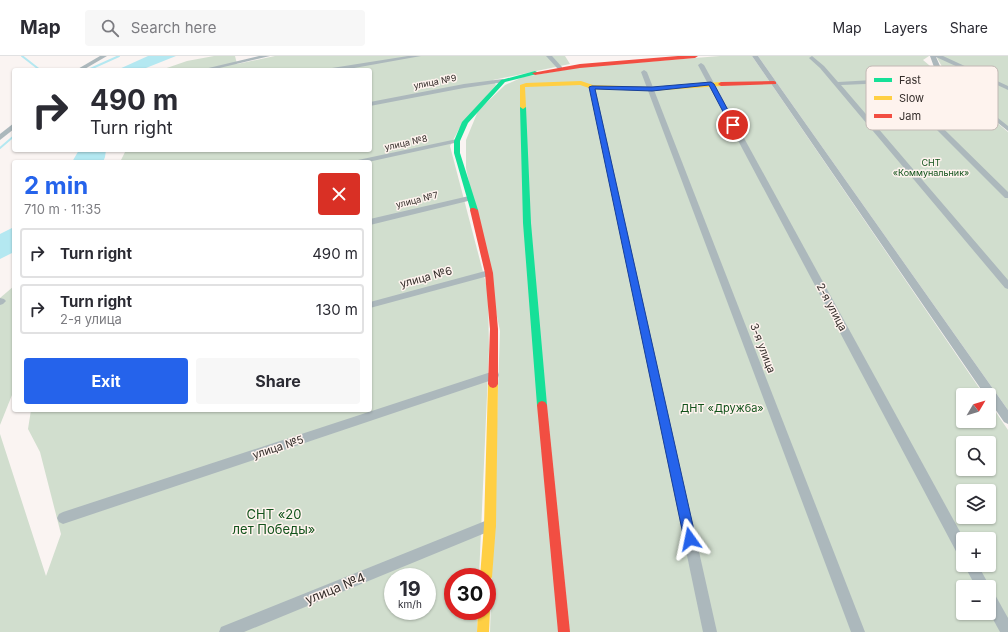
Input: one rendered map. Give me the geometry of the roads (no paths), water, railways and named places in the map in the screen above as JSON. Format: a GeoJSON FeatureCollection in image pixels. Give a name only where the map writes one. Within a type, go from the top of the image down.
{"type":"FeatureCollection","features":[{"type":"Feature","properties":{"kind":"street"},"geometry":{"type":"LineString","coordinates":[[83,68],[104,56]]}},
{"type":"Feature","properties":{"kind":"street"},"geometry":{"type":"LineString","coordinates":[[212,68],[267,56]]}},
{"type":"Feature","properties":{"kind":"street"},"geometry":{"type":"LineString","coordinates":[[344,68],[418,56]]}},
{"type":"Feature","properties":{"kind":"street"},"geometry":{"type":"LineString","coordinates":[[549,56],[560,68]]}},
{"type":"Feature","properties":{"kind":"street"},"geometry":{"type":"LineString","coordinates":[[487,568],[490,525],[494,328],[489,273],[480,230],[469,198],[459,160],[457,141],[466,122],[474,111],[503,80],[560,68],[695,56]]}},
{"type":"Feature","properties":{"kind":"street"},"geometry":{"type":"LineString","coordinates":[[755,56],[1008,419]]}},
{"type":"Feature","properties":{"kind":"street"},"geometry":{"type":"LineString","coordinates":[[933,56],[937,66]]}},
{"type":"Feature","properties":{"kind":"street"},"geometry":{"type":"LineString","coordinates":[[938,56],[960,66]]}},
{"type":"Feature","properties":{"kind":"street"},"geometry":{"type":"LineString","coordinates":[[812,58],[822,67],[866,120]]}},
{"type":"Feature","properties":{"kind":"street","name":"2-я улица"},"geometry":{"type":"LineString","coordinates":[[701,65],[956,537]]}},
{"type":"Feature","properties":{"kind":"street","name":"3-я улица"},"geometry":{"type":"LineString","coordinates":[[644,72],[652,89],[858,632]]}},
{"type":"Feature","properties":{"kind":"street","name":"улица №9"},"geometry":{"type":"LineString","coordinates":[[372,104],[503,80]]}},
{"type":"Feature","properties":{"kind":"street"},"geometry":{"type":"LineString","coordinates":[[835,84],[866,82]]}},
{"type":"Feature","properties":{"kind":"street"},"geometry":{"type":"LineString","coordinates":[[564,632],[535,321],[523,136],[522,86],[581,83],[592,87],[652,89],[711,84],[774,84]]}},
{"type":"Feature","properties":{"kind":"street"},"geometry":{"type":"LineString","coordinates":[[998,83],[1008,88]]}},
{"type":"Feature","properties":{"kind":"street"},"geometry":{"type":"LineString","coordinates":[[592,87],[710,632]]}},
{"type":"Feature","properties":{"kind":"street"},"geometry":{"type":"LineString","coordinates":[[998,120],[1008,129]]}},
{"type":"Feature","properties":{"kind":"street"},"geometry":{"type":"LineString","coordinates":[[0,138],[12,127]]}},
{"type":"Feature","properties":{"kind":"street"},"geometry":{"type":"LineString","coordinates":[[874,130],[1008,286]]}},
{"type":"Feature","properties":{"kind":"street"},"geometry":{"type":"LineString","coordinates":[[941,130],[1008,196]]}},
{"type":"Feature","properties":{"kind":"street","name":"улица №8"},"geometry":{"type":"LineString","coordinates":[[367,160],[457,141]]}},
{"type":"Feature","properties":{"kind":"street","name":"улица №7"},"geometry":{"type":"LineString","coordinates":[[372,222],[469,198]]}},
{"type":"Feature","properties":{"kind":"street","name":"улица №6"},"geometry":{"type":"LineString","coordinates":[[372,304],[489,273]]}},
{"type":"Feature","properties":{"kind":"street","name":"улица №5"},"geometry":{"type":"LineString","coordinates":[[63,518],[494,375]]}},
{"type":"Feature","properties":{"kind":"street","name":"улица №4"},"geometry":{"type":"LineString","coordinates":[[226,632],[490,525]]}},
{"type":"Feature","properties":{"kind":"street"},"geometry":{"type":"LineString","coordinates":[[996,611],[1008,632]]}},
{"type":"Feature","properties":{"kind":"street"},"geometry":{"type":"LineString","coordinates":[[483,632],[484,620]]}},
{"type":"Feature","properties":{"kind":"water"},"geometry":{"type":"Polygon","coordinates":[[[148,56],[176,56],[146,68],[121,68],[148,56]]]}},
{"type":"Feature","properties":{"kind":"water"},"geometry":{"type":"Polygon","coordinates":[[[78,152],[106,152],[104,160],[73,160],[78,152]]]}},
{"type":"Feature","properties":{"kind":"water"},"geometry":{"type":"Polygon","coordinates":[[[12,228],[12,253],[0,259],[0,234],[12,228]]]}},
{"type":"Feature","properties":{"kind":"waterway"},"geometry":{"type":"LineString","coordinates":[[22,56],[37,68]]}},
{"type":"Feature","properties":{"kind":"waterway"},"geometry":{"type":"LineString","coordinates":[[92,68],[119,56]]}},
{"type":"Feature","properties":{"kind":"waterway"},"geometry":{"type":"LineString","coordinates":[[0,148],[12,138]]}},
{"type":"Feature","properties":{"kind":"park label","name":"СНТ «Коммунальник»"},"geometry":{"type":"Point","coordinates":[931,168]}},
{"type":"Feature","properties":{"kind":"park label","name":"ДНТ «Дружба»"},"geometry":{"type":"Point","coordinates":[722,408]}},
{"type":"Feature","properties":{"kind":"park label","name":"СНТ «20 лет Победы»"},"geometry":{"type":"Point","coordinates":[274,522]}}]}
